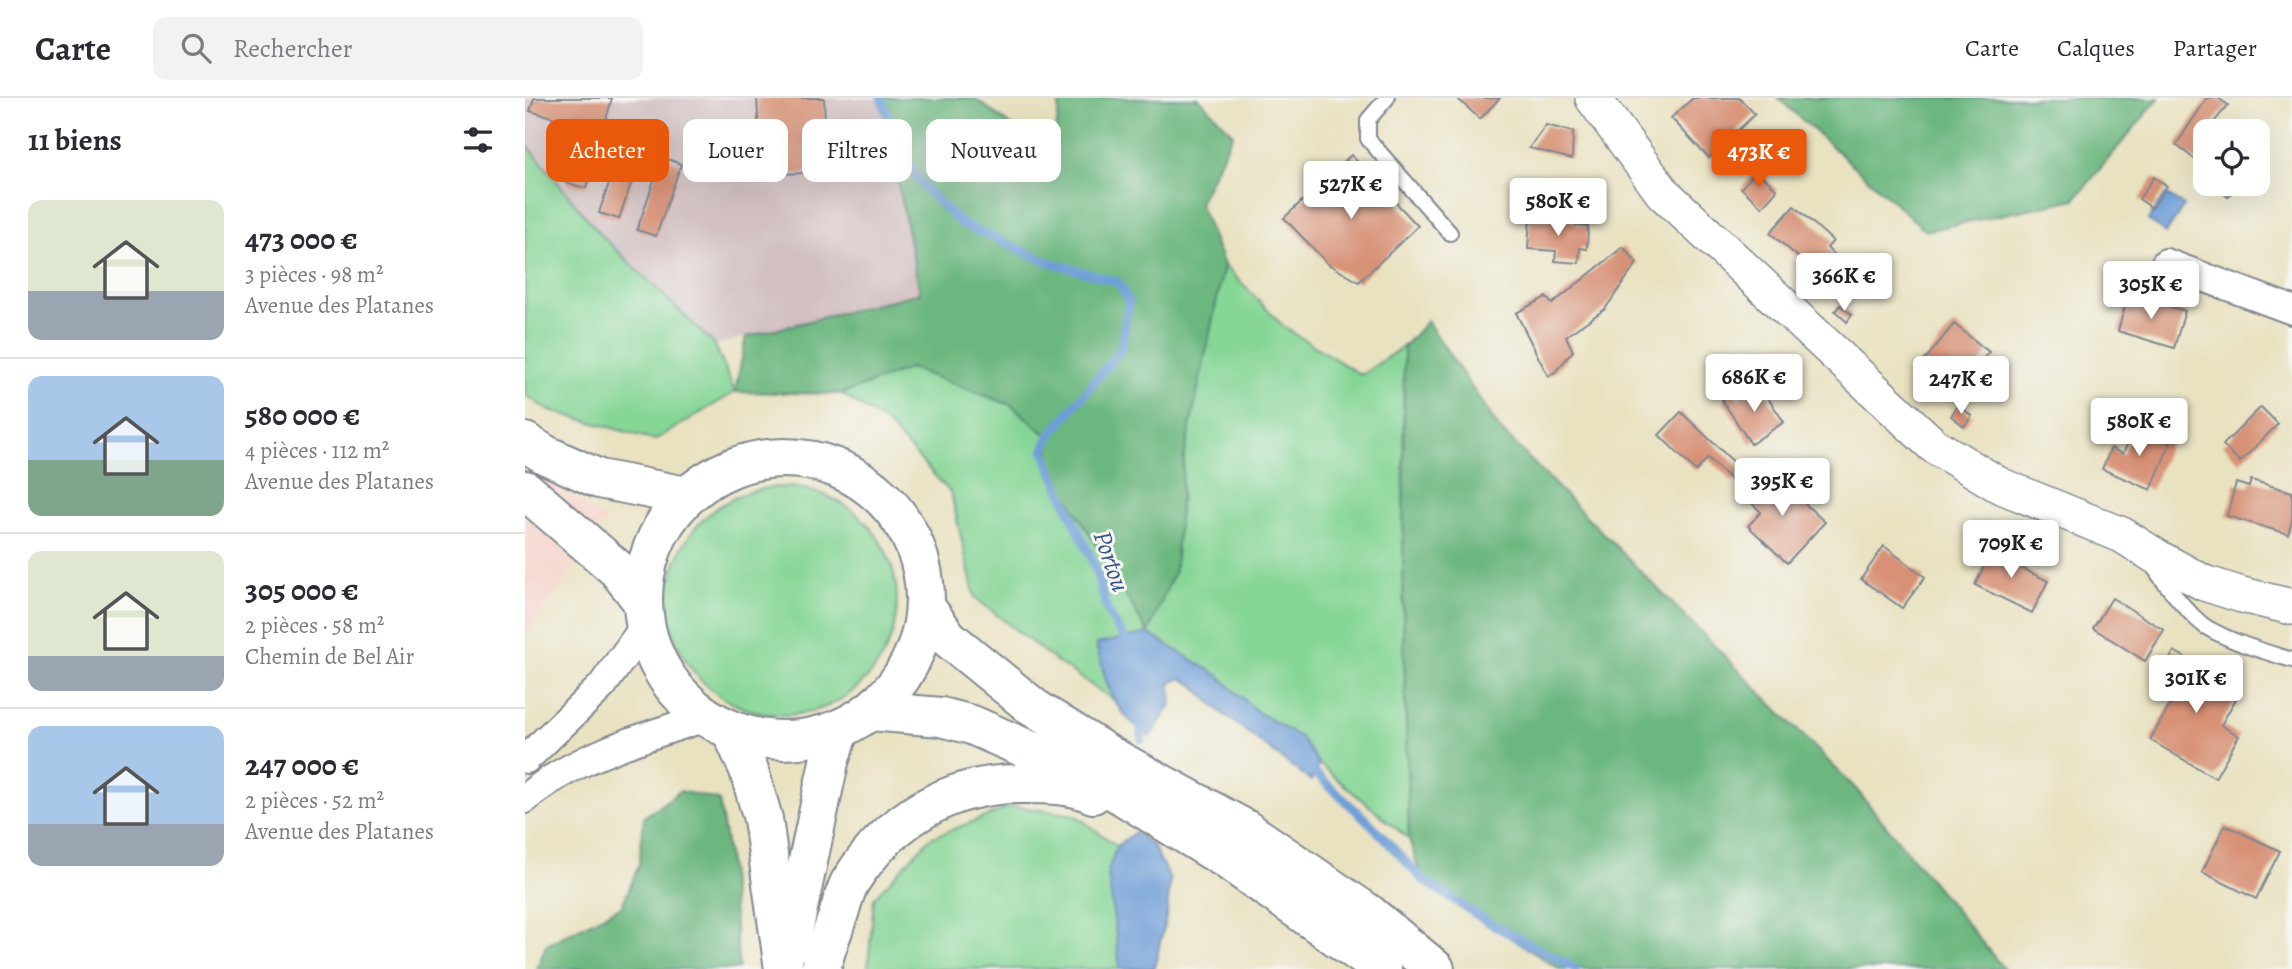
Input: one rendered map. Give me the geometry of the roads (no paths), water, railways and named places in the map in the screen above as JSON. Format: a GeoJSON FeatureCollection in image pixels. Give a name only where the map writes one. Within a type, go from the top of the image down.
{"type":"FeatureCollection","features":[{"type":"Feature","properties":{"kind":"main road"},"geometry":{"type":"LineString","coordinates":[[525,442],[599,480],[686,496]]}},
{"type":"Feature","properties":{"kind":"main road"},"geometry":{"type":"LineString","coordinates":[[644,613],[647,562],[662,526],[686,496],[726,469],[773,457],[822,462],[866,482],[901,517],[921,561],[926,608],[918,648],[899,683],[855,720],[829,762],[785,969]]}},
{"type":"Feature","properties":{"kind":"main road"},"geometry":{"type":"LineString","coordinates":[[525,490],[617,569],[644,613],[657,661],[678,692],[719,723],[767,739],[803,739],[855,720],[941,718],[972,725],[1095,779],[1226,859],[1382,969]]}},
{"type":"Feature","properties":{"kind":"main road"},"geometry":{"type":"LineString","coordinates":[[926,608],[948,638],[1034,708],[1112,757],[1245,829],[1369,914],[1435,969]]}},
{"type":"Feature","properties":{"kind":"main road"},"geometry":{"type":"LineString","coordinates":[[719,723],[753,780],[763,818],[785,969]]}},
{"type":"Feature","properties":{"kind":"main road"},"geometry":{"type":"LineString","coordinates":[[821,969],[848,885],[870,854],[894,828],[928,806],[967,790],[1003,783],[1047,784],[1086,790],[1226,859]]}},
{"type":"Feature","properties":{"kind":"street"},"geometry":{"type":"LineString","coordinates":[[1593,98],[1663,193],[1933,445],[1999,485],[2122,535],[2204,583],[2292,607]]}},
{"type":"Feature","properties":{"kind":"street"},"geometry":{"type":"LineString","coordinates":[[2166,263],[2292,310]]}},
{"type":"Feature","properties":{"kind":"street"},"geometry":{"type":"LineString","coordinates":[[525,759],[602,686],[644,613]]}},
{"type":"Feature","properties":{"kind":"street"},"geometry":{"type":"LineString","coordinates":[[525,799],[561,772],[641,738],[719,723]]}},
{"type":"Feature","properties":{"kind":"lane"},"geometry":{"type":"LineString","coordinates":[[1387,98],[1368,120],[1368,139],[1450,233]]}},
{"type":"Feature","properties":{"kind":"lane"},"geometry":{"type":"LineString","coordinates":[[2141,547],[2163,582],[2204,625],[2242,645],[2292,660]]}},
{"type":"Feature","properties":{"kind":"water"},"geometry":{"type":"Polygon","coordinates":[[[2166,194],[2184,206],[2166,233],[2148,220],[2166,194]]]}},
{"type":"Feature","properties":{"kind":"water"},"geometry":{"type":"Polygon","coordinates":[[[1148,633],[1219,676],[1255,710],[1301,738],[1319,764],[1311,781],[1221,712],[1192,684],[1181,678],[1170,683],[1172,703],[1150,737],[1136,727],[1118,707],[1113,697],[1096,644],[1148,633]]]}},
{"type":"Feature","properties":{"kind":"water"},"geometry":{"type":"Polygon","coordinates":[[[1135,832],[1153,846],[1170,879],[1167,913],[1154,969],[1120,969],[1108,872],[1117,846],[1135,832]]]}},
{"type":"Feature","properties":{"kind":"waterway","name":"Portou"},"geometry":{"type":"LineString","coordinates":[[881,98],[908,163],[925,189],[962,224],[1046,261],[1118,282],[1129,301],[1121,349],[1049,437],[1044,450],[1095,567],[1107,610],[1129,647]]}},
{"type":"Feature","properties":{"kind":"waterway"},"geometry":{"type":"LineString","coordinates":[[1141,722],[1142,740]]}},
{"type":"Feature","properties":{"kind":"waterway","name":"Portou"},"geometry":{"type":"LineString","coordinates":[[1307,766],[1370,823],[1422,879],[1486,921],[1576,969]]}}]}
